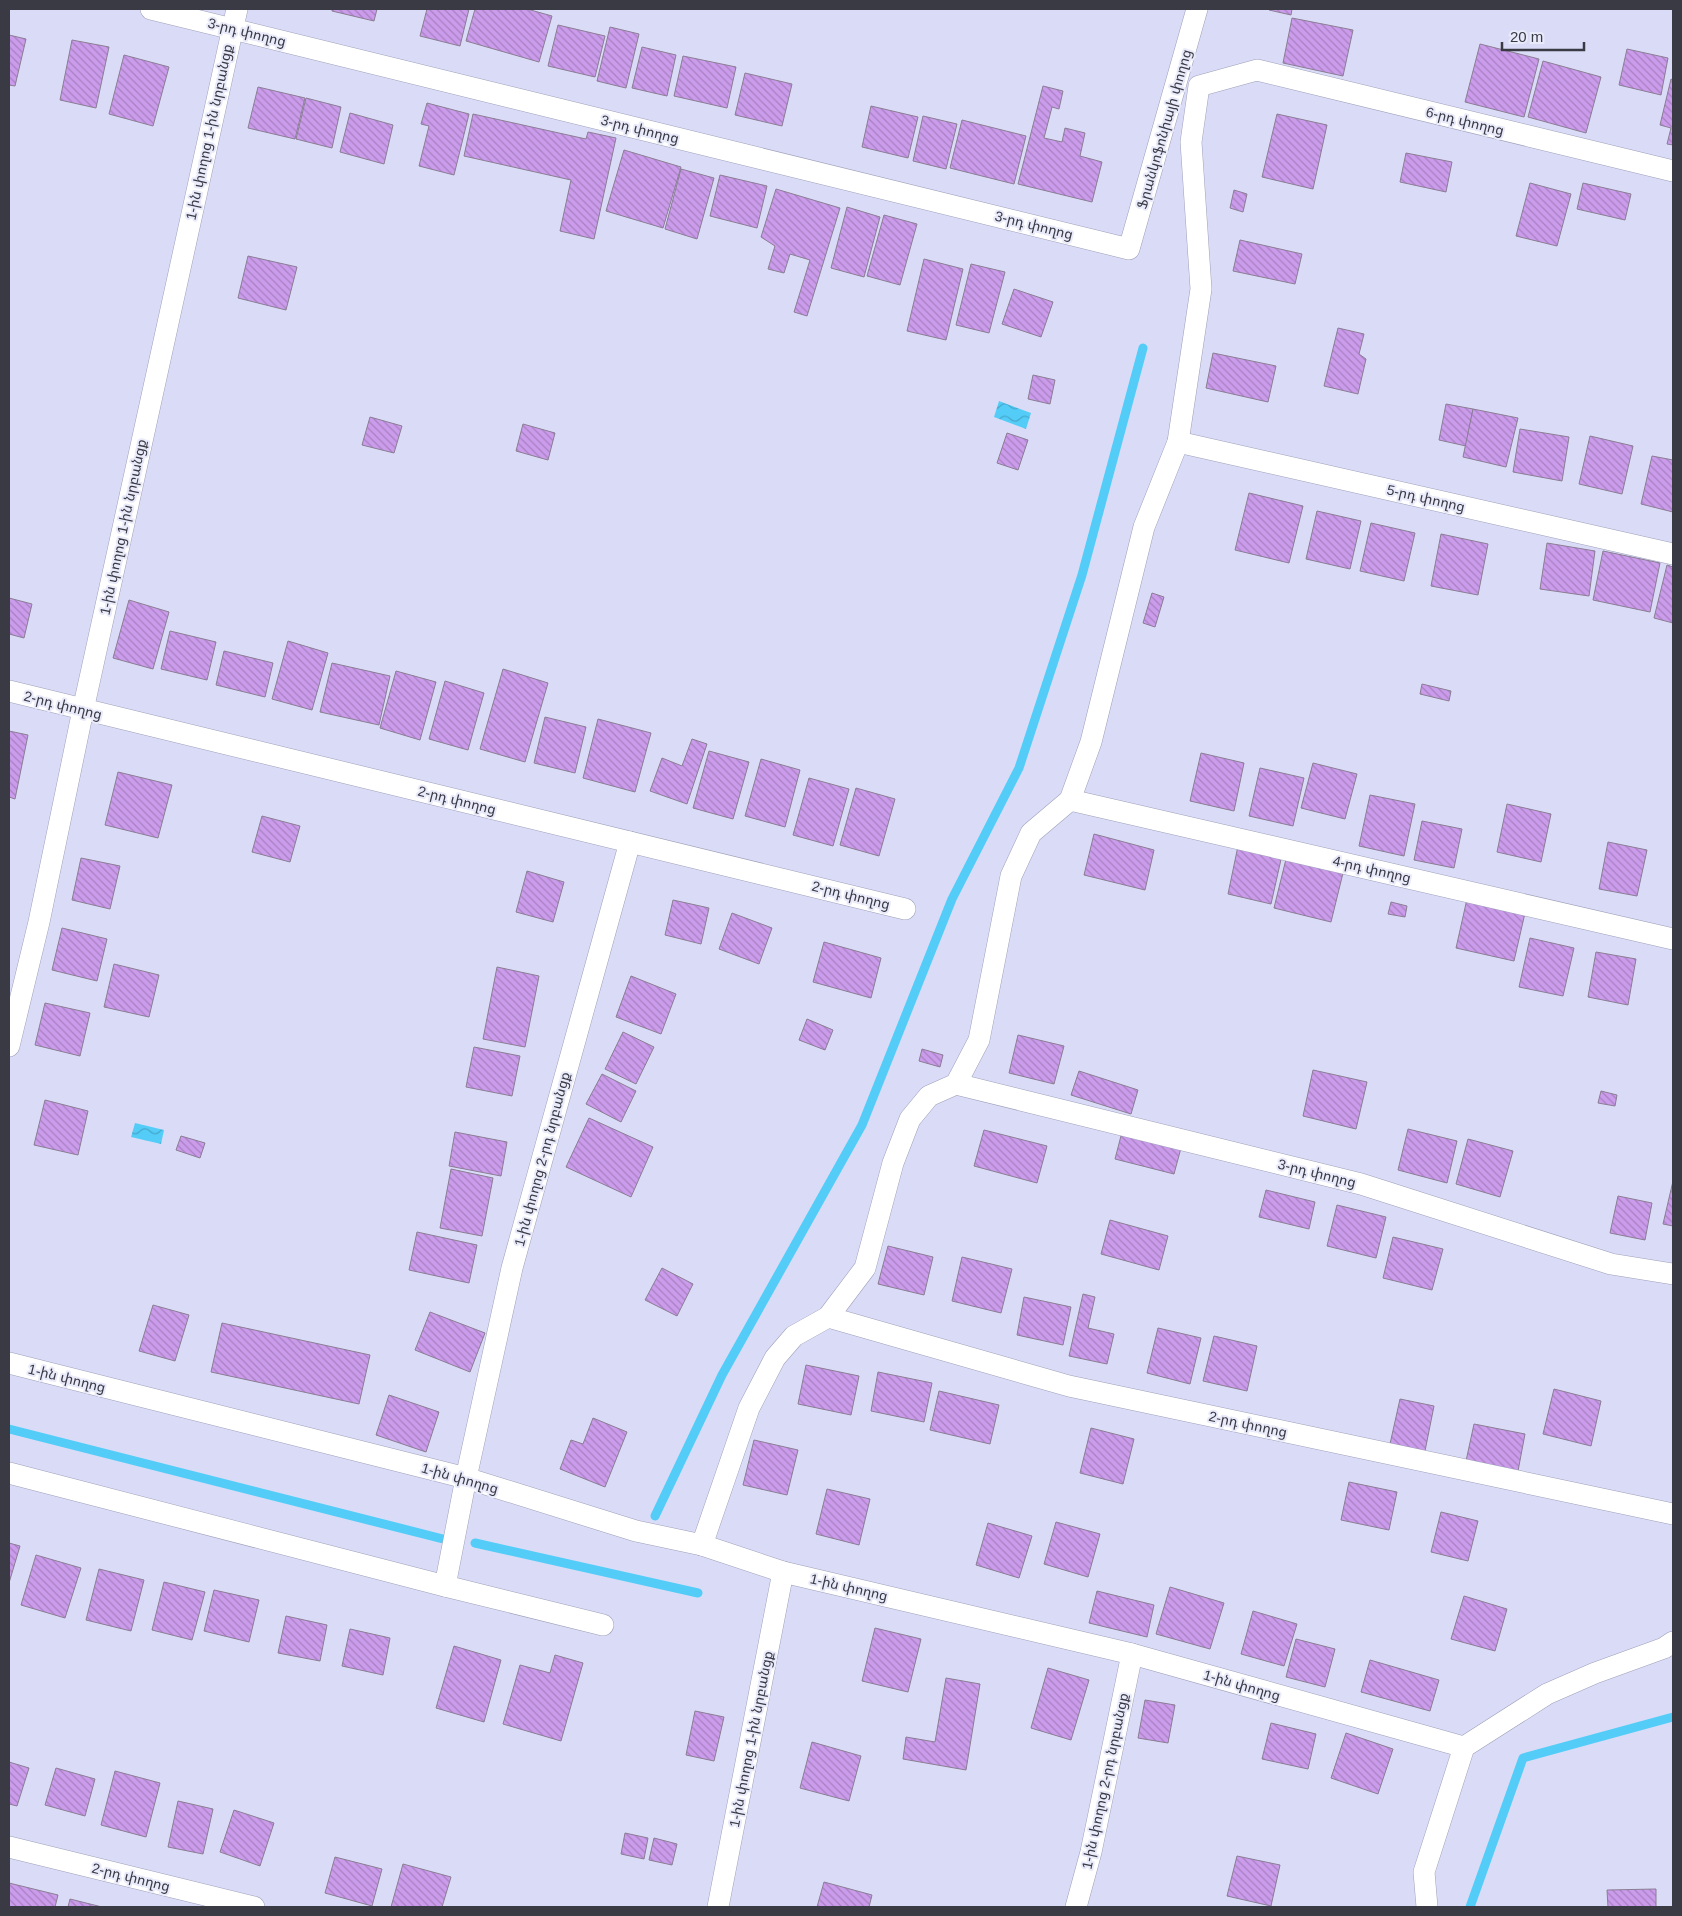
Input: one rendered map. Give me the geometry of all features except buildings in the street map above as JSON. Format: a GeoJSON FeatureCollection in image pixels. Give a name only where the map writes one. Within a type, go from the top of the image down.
{"type":"FeatureCollection","features":[{"type":"Feature","properties":{"kind":"street","name":"3-րդ փողոց"},"geometry":{"type":"LineString","coordinates":[[151,9],[234,19],[1129,249]]}},
{"type":"Feature","properties":{"kind":"street","name":"Ֆրանկոֆոնիայի փողոց"},"geometry":{"type":"LineString","coordinates":[[1129,249],[1197,9]]}},
{"type":"Feature","properties":{"kind":"street","name":"1-ին փողոց 1-ին նրբանցք"},"geometry":{"type":"LineString","coordinates":[[9,1046],[39,922],[83,710],[234,19]]}},
{"type":"Feature","properties":{"kind":"street","name":"6-րդ փողոց"},"geometry":{"type":"LineString","coordinates":[[1199,86],[1257,70],[1673,171]]}},
{"type":"Feature","properties":{"kind":"street"},"geometry":{"type":"LineString","coordinates":[[702,1545],[749,1408],[775,1358],[794,1336],[828,1317],[865,1268],[893,1163],[910,1119],[929,1096],[956,1084],[979,1040],[1011,876],[1031,833],[1070,800],[1091,742],[1144,527],[1178,442],[1201,289],[1191,142],[1199,86],[1179,78]]}},
{"type":"Feature","properties":{"kind":"street","name":"5-րդ փողոց"},"geometry":{"type":"LineString","coordinates":[[1178,442],[1673,554]]}},
{"type":"Feature","properties":{"kind":"street","name":"2-րդ փողոց"},"geometry":{"type":"LineString","coordinates":[[9,692],[905,909]]}},
{"type":"Feature","properties":{"kind":"street","name":"4-րդ փողոց"},"geometry":{"type":"LineString","coordinates":[[1070,800],[1673,939]]}},
{"type":"Feature","properties":{"kind":"street","name":"1-ին փողոց 2-րդ նրբանցք"},"geometry":{"type":"LineString","coordinates":[[445,1586],[466,1478],[512,1268],[630,842]]}},
{"type":"Feature","properties":{"kind":"street","name":"3-րդ փողոց"},"geometry":{"type":"LineString","coordinates":[[956,1084],[1361,1184],[1611,1264],[1673,1274]]}},
{"type":"Feature","properties":{"kind":"street","name":"2-րդ փողոց"},"geometry":{"type":"LineString","coordinates":[[828,1317],[1069,1386],[1673,1514]]}},
{"type":"Feature","properties":{"kind":"street","name":"1-ին փողոց"},"geometry":{"type":"LineString","coordinates":[[9,1363],[466,1478],[636,1531],[702,1545],[783,1572],[1132,1654],[1464,1747]]}},
{"type":"Feature","properties":{"kind":"street"},"geometry":{"type":"LineString","coordinates":[[9,1473],[603,1625]]}},
{"type":"Feature","properties":{"kind":"street","name":"1-ին փողոց 1-ին նրբանցք"},"geometry":{"type":"LineString","coordinates":[[718,1907],[783,1572]]}},
{"type":"Feature","properties":{"kind":"street"},"geometry":{"type":"LineString","coordinates":[[1427,1907],[1424,1872],[1464,1747],[1547,1694],[1595,1673],[1664,1648],[1673,1642]]}},
{"type":"Feature","properties":{"kind":"street","name":"1-ին փողոց 2-րդ նրբանցք"},"geometry":{"type":"LineString","coordinates":[[1076,1907],[1091,1852],[1132,1654]]}},
{"type":"Feature","properties":{"kind":"street","name":"2-րդ փողոց"},"geometry":{"type":"LineString","coordinates":[[9,1847],[254,1907]]}},
{"type":"Feature","properties":{"kind":"water"},"geometry":{"type":"Polygon","coordinates":[[[999,401],[1031,413],[1026,429],[994,417],[999,401]]]}},
{"type":"Feature","properties":{"kind":"water"},"geometry":{"type":"Polygon","coordinates":[[[135,1123],[164,1130],[161,1144],[131,1137],[135,1123]]]}},
{"type":"Feature","properties":{"kind":"waterway"},"geometry":{"type":"LineString","coordinates":[[655,1516],[722,1375],[862,1125],[952,899],[1019,768],[1082,575],[1143,348]]}},
{"type":"Feature","properties":{"kind":"waterway"},"geometry":{"type":"LineString","coordinates":[[9,1429],[447,1540]]}},
{"type":"Feature","properties":{"kind":"waterway"},"geometry":{"type":"LineString","coordinates":[[475,1543],[698,1593]]}},
{"type":"Feature","properties":{"kind":"waterway"},"geometry":{"type":"LineString","coordinates":[[1470,1907],[1523,1758],[1673,1717]]}}]}
